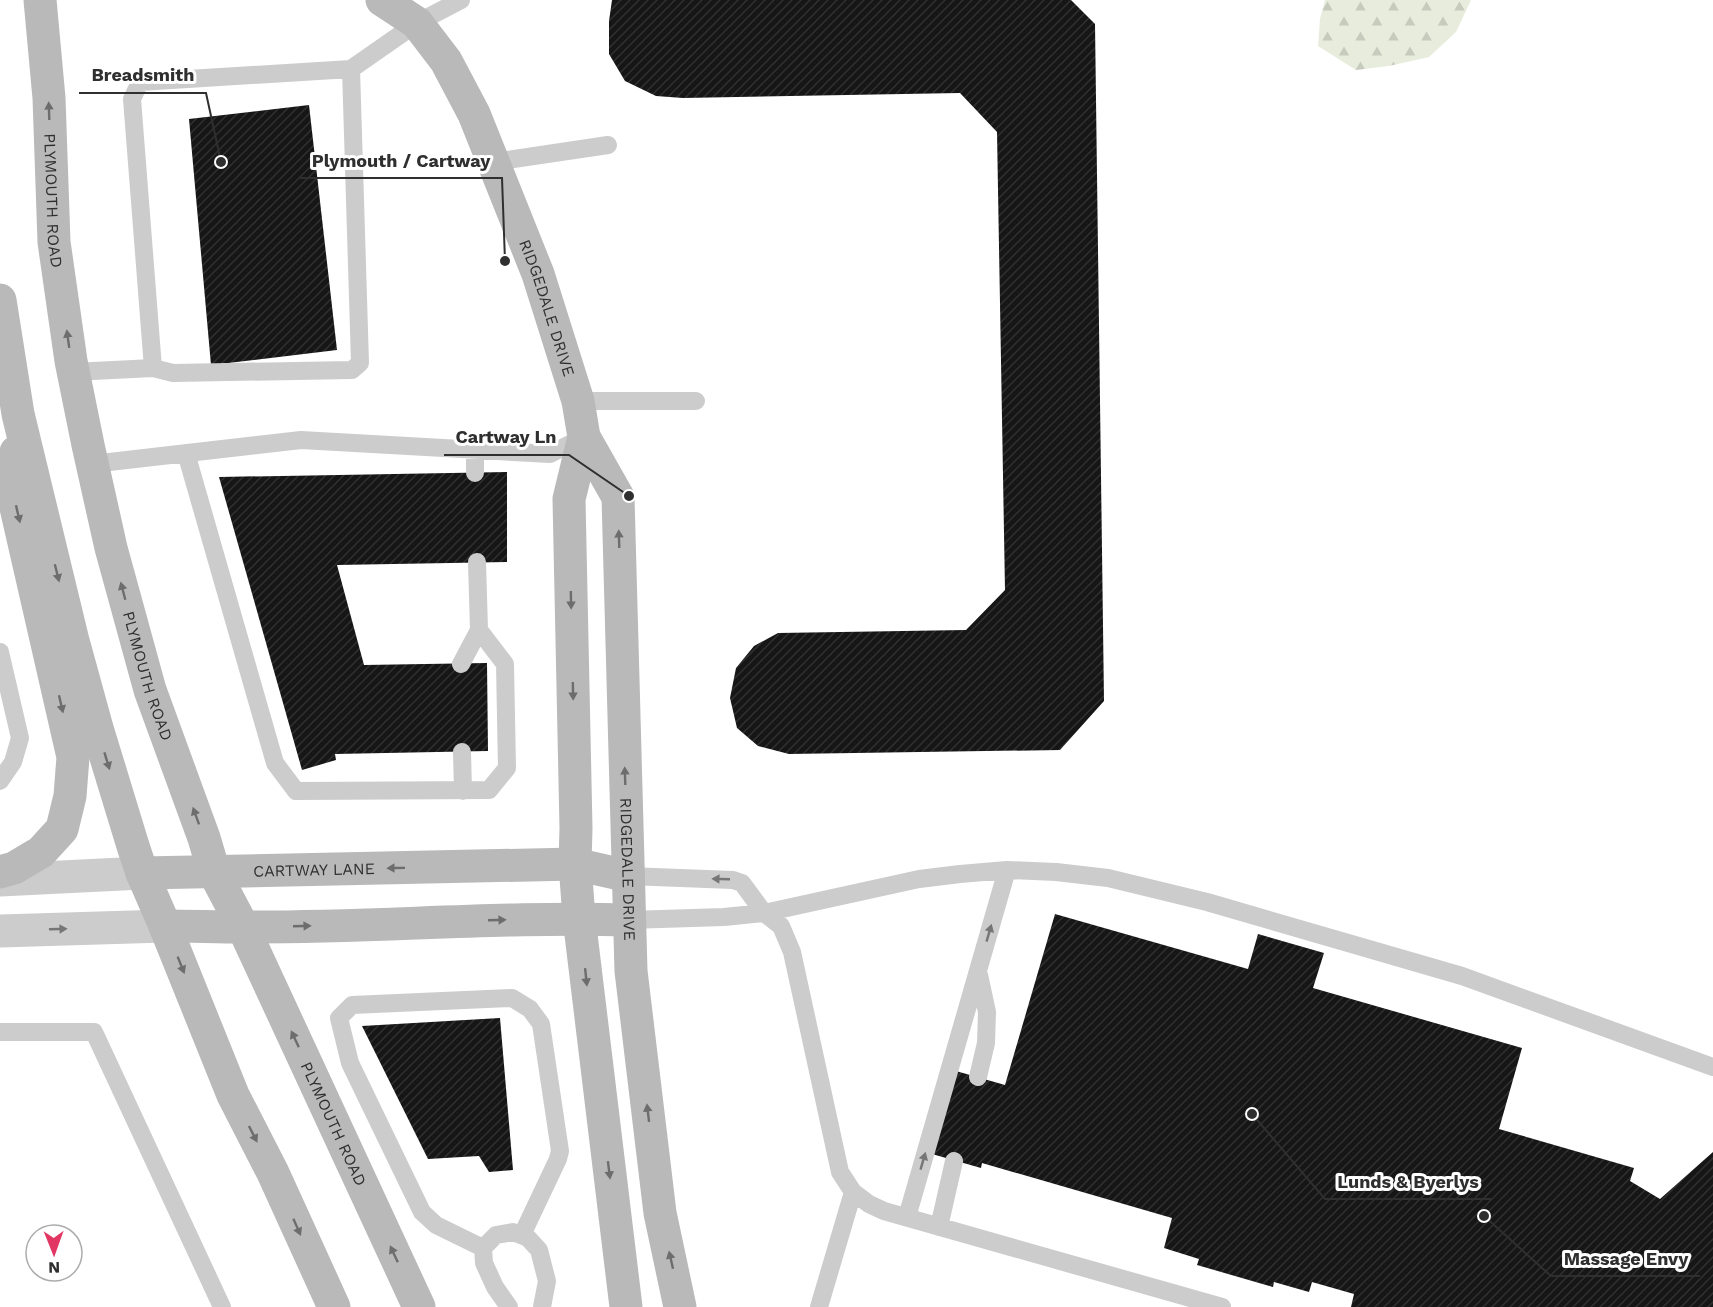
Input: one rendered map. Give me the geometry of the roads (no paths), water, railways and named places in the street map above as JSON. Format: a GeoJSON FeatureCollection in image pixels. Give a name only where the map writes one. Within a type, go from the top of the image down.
{"type":"FeatureCollection","features":[{"type":"Feature","properties":{"kind":"street","name":"PLYMOUTH ROAD"},"geometry":{"type":"LineString","coordinates":[[40,0],[49,98],[54,243],[73,372],[111,548],[150,690],[204,838],[214,872],[243,927],[419,1307]]}},
{"type":"Feature","properties":{"kind":"street","name":"RIDGEDALE DRIVE"},"geometry":{"type":"LineString","coordinates":[[382,0],[413,11],[446,61],[474,114],[538,274],[578,401],[584,437],[618,497],[631,971],[660,1213],[680,1307]]}},
{"type":"Feature","properties":{"kind":"street"},"geometry":{"type":"LineString","coordinates":[[0,300],[14,499],[73,758],[70,796],[62,829],[41,852],[15,868],[0,872]]}},
{"type":"Feature","properties":{"kind":"street"},"geometry":{"type":"LineString","coordinates":[[9,415],[97,728],[142,873],[233,1095],[273,1173],[334,1307]]}},
{"type":"Feature","properties":{"kind":"street","name":"RIDGEDALE DRIVE"},"geometry":{"type":"LineString","coordinates":[[584,437],[569,499],[575,864],[579,918],[626,1307]]}},
{"type":"Feature","properties":{"kind":"street","name":"CARTWAY LANE"},"geometry":{"type":"LineString","coordinates":[[0,880],[142,873],[575,864],[628,876]]}},
{"type":"Feature","properties":{"kind":"street"},"geometry":{"type":"LineString","coordinates":[[0,931],[579,918],[629,920]]}},
{"type":"Feature","properties":{"kind":"lane"},"geometry":{"type":"LineString","coordinates":[[153,368],[132,99],[140,82],[351,69],[413,11],[461,0]]}},
{"type":"Feature","properties":{"kind":"lane"},"geometry":{"type":"LineString","coordinates":[[73,372],[153,368],[173,373],[352,370],[360,363],[351,69]]}},
{"type":"Feature","properties":{"kind":"lane"},"geometry":{"type":"LineString","coordinates":[[493,162],[608,145]]}},
{"type":"Feature","properties":{"kind":"lane"},"geometry":{"type":"LineString","coordinates":[[578,401],[696,401]]}},
{"type":"Feature","properties":{"kind":"lane"},"geometry":{"type":"LineString","coordinates":[[92,464],[301,440],[550,454],[584,437]]}},
{"type":"Feature","properties":{"kind":"lane"},"geometry":{"type":"LineString","coordinates":[[475,449],[475,473]]}},
{"type":"Feature","properties":{"kind":"lane"},"geometry":{"type":"LineString","coordinates":[[186,453],[275,764],[296,791],[489,790],[507,768],[505,664],[479,630]]}},
{"type":"Feature","properties":{"kind":"lane"},"geometry":{"type":"LineString","coordinates":[[461,664],[479,630],[477,562]]}},
{"type":"Feature","properties":{"kind":"lane"},"geometry":{"type":"LineString","coordinates":[[0,652],[20,738],[13,762],[0,781]]}},
{"type":"Feature","properties":{"kind":"lane"},"geometry":{"type":"LineString","coordinates":[[462,752],[463,791]]}},
{"type":"Feature","properties":{"kind":"lane"},"geometry":{"type":"LineString","coordinates":[[907,1217],[1007,870]]}},
{"type":"Feature","properties":{"kind":"lane"},"geometry":{"type":"LineString","coordinates":[[629,920],[724,917],[764,913],[919,879],[1007,870],[1056,872],[1108,878],[1207,902],[1462,976],[1713,1066]]}},
{"type":"Feature","properties":{"kind":"lane"},"geometry":{"type":"LineString","coordinates":[[628,876],[732,880],[742,883],[764,913],[781,926],[792,952],[840,1172],[853,1192],[869,1204],[939,1227],[1222,1307]]}},
{"type":"Feature","properties":{"kind":"lane"},"geometry":{"type":"LineString","coordinates":[[978,970],[987,1012],[986,1043],[978,1077]]}},
{"type":"Feature","properties":{"kind":"lane"},"geometry":{"type":"LineString","coordinates":[[483,1248],[436,1224],[422,1212],[350,1063],[339,1018],[352,1005],[512,998],[530,1009],[541,1024],[560,1151],[558,1160],[522,1236]]}},
{"type":"Feature","properties":{"kind":"lane"},"geometry":{"type":"LineString","coordinates":[[0,1032],[94,1032],[222,1307]]}},
{"type":"Feature","properties":{"kind":"lane"},"geometry":{"type":"LineString","coordinates":[[939,1227],[954,1161]]}},
{"type":"Feature","properties":{"kind":"lane"},"geometry":{"type":"LineString","coordinates":[[819,1307],[853,1192]]}},
{"type":"Feature","properties":{"kind":"lane"},"geometry":{"type":"LineString","coordinates":[[508,1307],[495,1287],[484,1263],[483,1248],[496,1235],[513,1232],[528,1238],[539,1250],[547,1281],[542,1307]]}},
{"type":"Feature","properties":{"kind":"place","name":"Breadsmith"},"geometry":{"type":"Point","coordinates":[221,162]}},
{"type":"Feature","properties":{"kind":"place","name":"Plymouth / Cartway"},"geometry":{"type":"Point","coordinates":[505,261]}},
{"type":"Feature","properties":{"kind":"place","name":"Cartway Ln"},"geometry":{"type":"Point","coordinates":[629,496]}},
{"type":"Feature","properties":{"kind":"place","name":"Lunds & Byerlys"},"geometry":{"type":"Point","coordinates":[1252,1114]}},
{"type":"Feature","properties":{"kind":"place","name":"Massage Envy"},"geometry":{"type":"Point","coordinates":[1484,1216]}}]}
